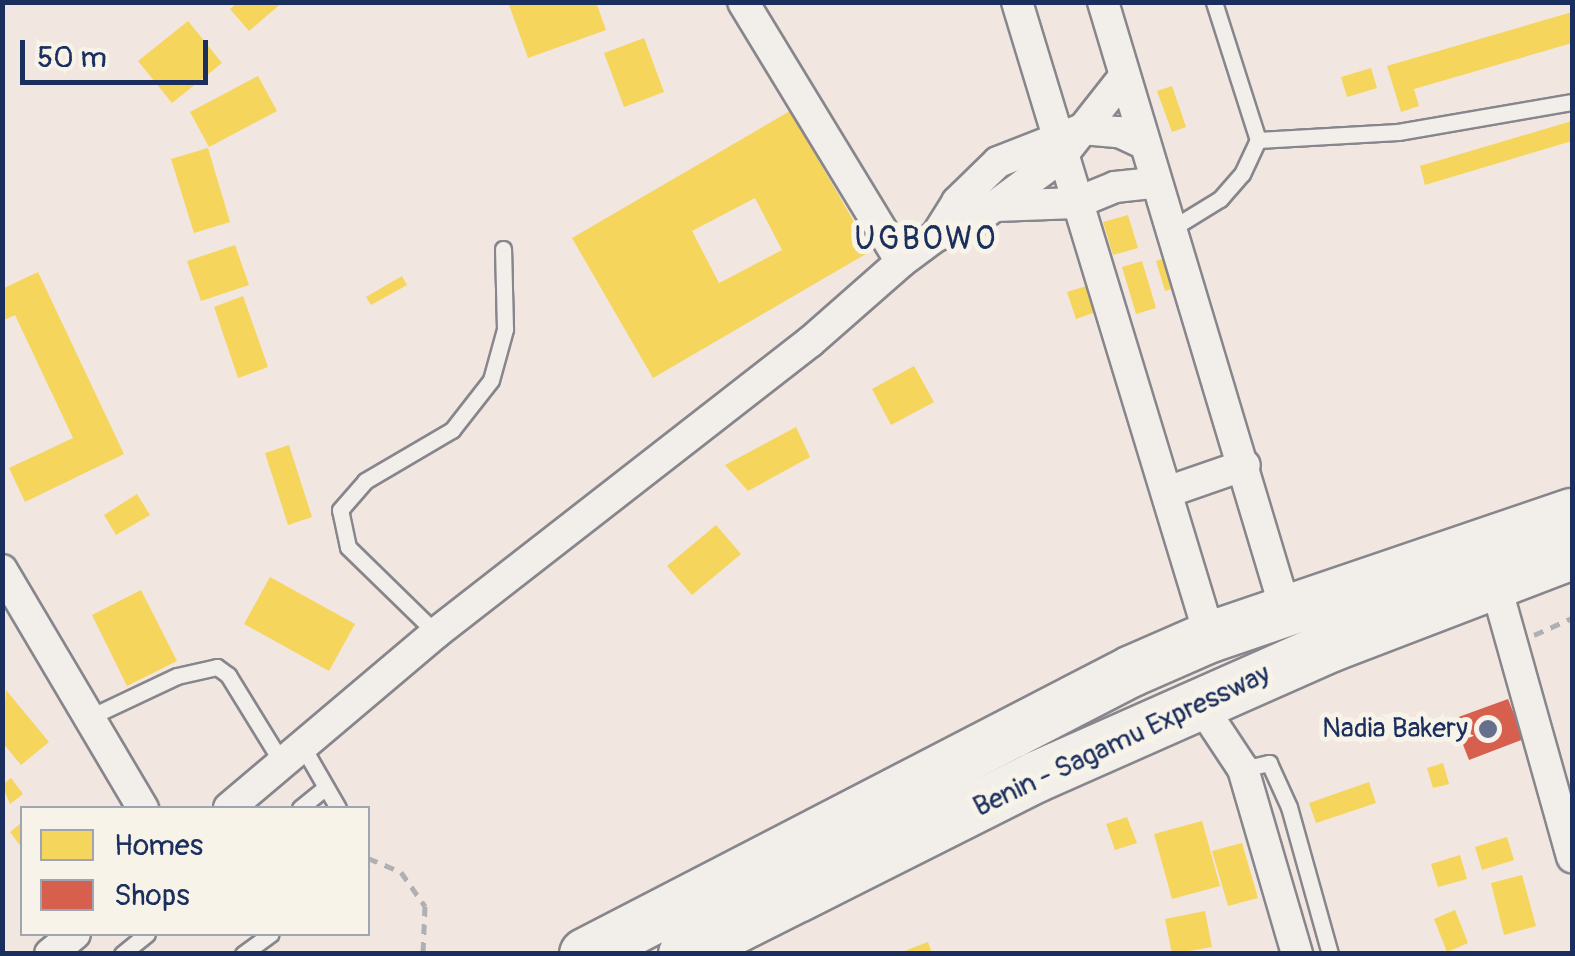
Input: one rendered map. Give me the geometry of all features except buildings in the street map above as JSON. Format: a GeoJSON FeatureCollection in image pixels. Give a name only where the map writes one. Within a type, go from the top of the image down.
{"type":"FeatureCollection","features":[{"type":"Feature","properties":{"kind":"highway"},"geometry":{"type":"LineString","coordinates":[[585,954],[883,794],[1210,637],[1287,615],[1572,514]]}},
{"type":"Feature","properties":{"kind":"highway","name":"Benin - Sagamu Expressway"},"geometry":{"type":"LineString","coordinates":[[684,954],[1036,778],[1200,704],[1572,554]]}},
{"type":"Feature","properties":{"kind":"street"},"geometry":{"type":"LineString","coordinates":[[743,2],[900,262]]}},
{"type":"Feature","properties":{"kind":"street"},"geometry":{"type":"LineString","coordinates":[[1017,2],[1061,134],[1076,203],[1170,491],[1210,637]]}},
{"type":"Feature","properties":{"kind":"street"},"geometry":{"type":"LineString","coordinates":[[1103,2],[1154,183],[1245,465],[1287,615]]}},
{"type":"Feature","properties":{"kind":"street"},"geometry":{"type":"LineString","coordinates":[[232,806],[294,758],[436,634],[810,342],[900,262],[936,236],[996,206],[1061,134],[1124,77]]}},
{"type":"Feature","properties":{"kind":"street"},"geometry":{"type":"LineString","coordinates":[[936,236],[957,202],[998,162],[1061,134],[1119,132],[1143,143]]}},
{"type":"Feature","properties":{"kind":"street"},"geometry":{"type":"LineString","coordinates":[[996,206],[1076,203],[1114,187],[1154,183]]}},
{"type":"Feature","properties":{"kind":"street"},"geometry":{"type":"LineString","coordinates":[[1170,491],[1245,465]]}},
{"type":"Feature","properties":{"kind":"street"},"geometry":{"type":"LineString","coordinates":[[2,570],[143,806]]}},
{"type":"Feature","properties":{"kind":"street"},"geometry":{"type":"LineString","coordinates":[[1495,584],[1572,857]]}},
{"type":"Feature","properties":{"kind":"street"},"geometry":{"type":"LineString","coordinates":[[1200,704],[1243,769],[1297,954]]}},
{"type":"Feature","properties":{"kind":"street"},"geometry":{"type":"LineString","coordinates":[[50,954],[72,936]]}},
{"type":"Feature","properties":{"kind":"lane"},"geometry":{"type":"LineString","coordinates":[[1171,229],[1220,200],[1242,174],[1258,140],[1214,2]]}},
{"type":"Feature","properties":{"kind":"lane"},"geometry":{"type":"LineString","coordinates":[[1258,140],[1398,132],[1572,102]]}},
{"type":"Feature","properties":{"kind":"lane"},"geometry":{"type":"LineString","coordinates":[[436,634],[348,547],[340,510],[365,482],[452,430],[491,380],[505,329],[503,249]]}},
{"type":"Feature","properties":{"kind":"lane"},"geometry":{"type":"LineString","coordinates":[[88,718],[177,676],[216,667],[228,676],[294,758],[326,787],[337,806]]}},
{"type":"Feature","properties":{"kind":"lane"},"geometry":{"type":"LineString","coordinates":[[1243,769],[1269,763],[1330,954]]}},
{"type":"Feature","properties":{"kind":"lane"},"geometry":{"type":"LineString","coordinates":[[302,806],[326,787]]}},
{"type":"Feature","properties":{"kind":"lane"},"geometry":{"type":"LineString","coordinates":[[122,954],[144,936]]}},
{"type":"Feature","properties":{"kind":"lane"},"geometry":{"type":"LineString","coordinates":[[243,954],[268,936]]}},
{"type":"Feature","properties":{"kind":"path"},"geometry":{"type":"LineString","coordinates":[[1512,644],[1572,618]]}},
{"type":"Feature","properties":{"kind":"path"},"geometry":{"type":"LineString","coordinates":[[370,859],[401,872],[425,906],[423,954]]}},
{"type":"Feature","properties":{"kind":"place","name":"Nadia Bakery"},"geometry":{"type":"Point","coordinates":[1488,729]}},
{"type":"Feature","properties":{"kind":"district","name":"UGBOWO"},"geometry":{"type":"Point","coordinates":[926,239]}}]}
